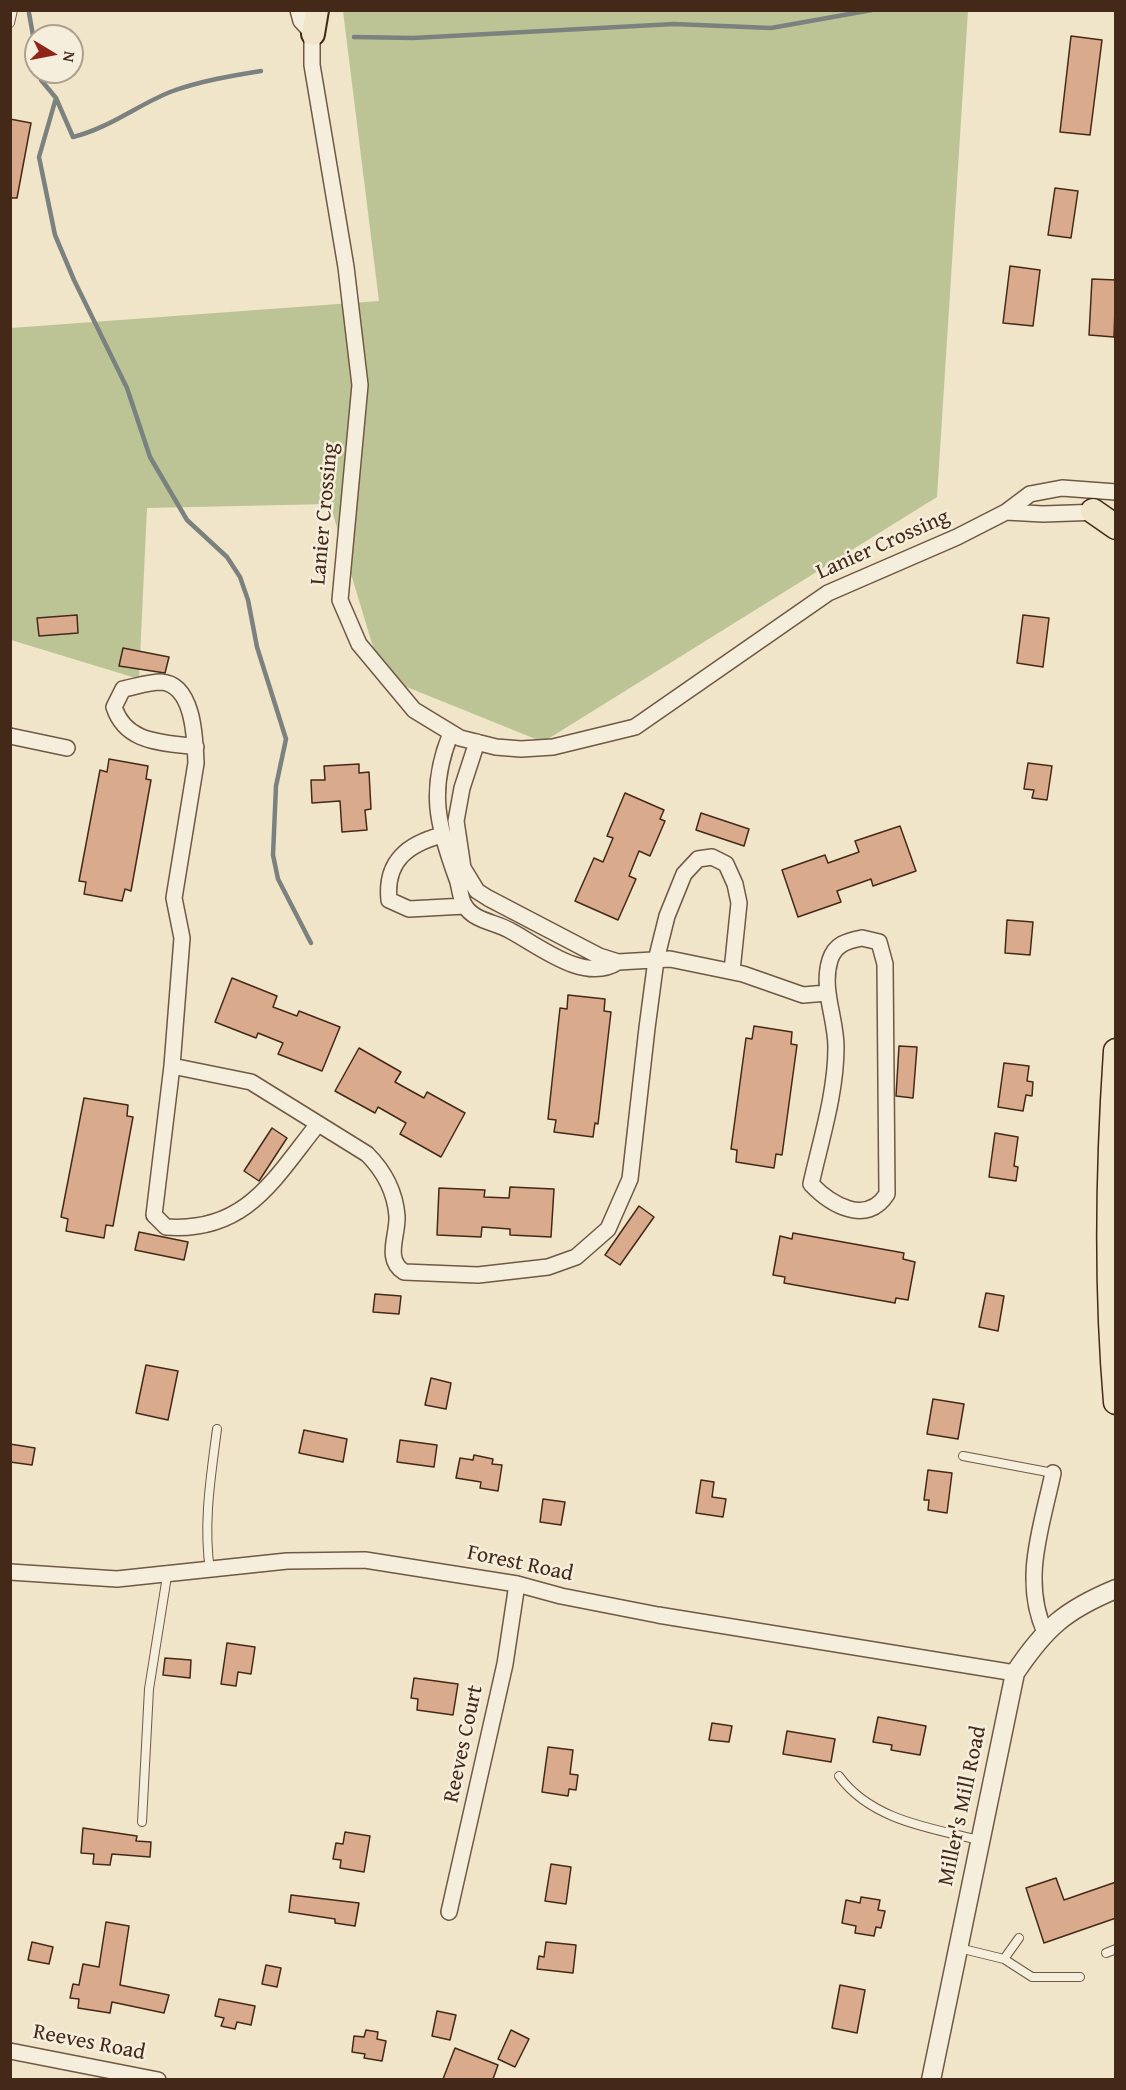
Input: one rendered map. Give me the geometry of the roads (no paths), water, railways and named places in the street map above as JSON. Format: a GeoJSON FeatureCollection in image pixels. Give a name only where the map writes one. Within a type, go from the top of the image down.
{"type":"FeatureCollection","features":[{"type":"Feature","properties":{"kind":"highway"},"geometry":{"type":"LineString","coordinates":[[1104,512],[1116,527]]}},
{"type":"Feature","properties":{"kind":"highway"},"geometry":{"type":"LineString","coordinates":[[1116,1051],[1108,1203],[1111,1336],[1116,1402]]}},
{"type":"Feature","properties":{"kind":"main road"},"geometry":{"type":"LineString","coordinates":[[313,34],[317,10]]}},
{"type":"Feature","properties":{"kind":"street"},"geometry":{"type":"LineString","coordinates":[[298,10],[301,21],[313,34]]}},
{"type":"Feature","properties":{"kind":"street","name":"Lanier Crossing"},"geometry":{"type":"LineString","coordinates":[[312,10],[312,65],[346,267],[360,385],[340,600],[359,644],[390,682],[414,710],[451,733],[477,742],[513,748],[553,747],[635,727],[828,593],[957,537],[1006,512],[1030,494],[1062,488],[1116,492]]}},
{"type":"Feature","properties":{"kind":"street"},"geometry":{"type":"LineString","coordinates":[[1006,512],[1042,514],[1104,512]]}},
{"type":"Feature","properties":{"kind":"street"},"geometry":{"type":"LineString","coordinates":[[196,747],[133,734],[119,722],[114,708],[123,689],[162,682],[178,689],[193,718],[196,747],[196,763],[174,898],[182,938],[172,1066],[154,1215],[166,1227],[189,1229],[207,1226],[233,1215],[264,1192],[318,1124]]}},
{"type":"Feature","properties":{"kind":"street"},"geometry":{"type":"LineString","coordinates":[[451,733],[441,758],[436,806],[442,835],[465,906],[479,919],[506,928],[558,958],[578,965],[609,968],[618,962]]}},
{"type":"Feature","properties":{"kind":"street"},"geometry":{"type":"LineString","coordinates":[[10,736],[67,748]]}},
{"type":"Feature","properties":{"kind":"street"},"geometry":{"type":"LineString","coordinates":[[477,742],[462,788],[456,822],[463,868],[477,891],[599,956],[618,962],[670,959],[732,971],[803,995],[827,993]]}},
{"type":"Feature","properties":{"kind":"street"},"geometry":{"type":"LineString","coordinates":[[442,835],[419,841],[396,862],[388,886],[389,900],[409,909],[465,906]]}},
{"type":"Feature","properties":{"kind":"street"},"geometry":{"type":"LineString","coordinates":[[172,1066],[251,1082],[367,1154],[382,1169],[390,1185],[397,1215],[393,1257],[396,1267],[404,1272],[451,1275],[520,1272],[548,1267],[576,1257],[608,1229],[630,1179],[656,960],[667,916],[684,874],[699,859],[712,857],[726,864],[735,884],[739,903],[732,971]]}},
{"type":"Feature","properties":{"kind":"street"},"geometry":{"type":"LineString","coordinates":[[862,938],[879,942],[885,964],[887,1194],[880,1204],[859,1212],[826,1200],[812,1184],[835,1075],[836,1045],[827,993],[829,962],[834,950],[846,941],[862,938]]}},
{"type":"Feature","properties":{"kind":"street"},"geometry":{"type":"LineString","coordinates":[[1045,1632],[1035,1609],[1033,1581],[1053,1473]]}},
{"type":"Feature","properties":{"kind":"street","name":"Forest Road"},"geometry":{"type":"LineString","coordinates":[[10,1572],[117,1579],[167,1576],[287,1561],[364,1560],[517,1584],[561,1596],[658,1615],[1016,1673]]}},
{"type":"Feature","properties":{"kind":"street","name":"Reeves Court"},"geometry":{"type":"LineString","coordinates":[[449,1912],[505,1664],[517,1584]]}},
{"type":"Feature","properties":{"kind":"street","name":"Miller's Mill Road"},"geometry":{"type":"LineString","coordinates":[[931,2079],[1016,1673],[1045,1632],[1059,1618],[1116,1589]]}},
{"type":"Feature","properties":{"kind":"street","name":"Reeves Road"},"geometry":{"type":"LineString","coordinates":[[10,2051],[158,2079]]}},
{"type":"Feature","properties":{"kind":"lane"},"geometry":{"type":"LineString","coordinates":[[10,23],[13,10]]}},
{"type":"Feature","properties":{"kind":"lane"},"geometry":{"type":"LineString","coordinates":[[210,1571],[207,1504],[217,1428]]}},
{"type":"Feature","properties":{"kind":"lane"},"geometry":{"type":"LineString","coordinates":[[963,1456],[1053,1473]]}},
{"type":"Feature","properties":{"kind":"lane"},"geometry":{"type":"LineString","coordinates":[[142,1822],[149,1689],[167,1576]]}},
{"type":"Feature","properties":{"kind":"lane"},"geometry":{"type":"LineString","coordinates":[[839,1776],[850,1791],[896,1818],[981,1840]]}},
{"type":"Feature","properties":{"kind":"lane"},"geometry":{"type":"LineString","coordinates":[[1004,1959],[1019,1938]]}},
{"type":"Feature","properties":{"kind":"lane"},"geometry":{"type":"LineString","coordinates":[[958,1948],[1004,1959],[1032,1977],[1080,1977]]}},
{"type":"Feature","properties":{"kind":"lane"},"geometry":{"type":"LineString","coordinates":[[1106,1953],[1116,1949]]}},
{"type":"Feature","properties":{"kind":"waterway"},"geometry":{"type":"LineString","coordinates":[[354,37],[413,38],[674,24],[771,28],[872,10]]}},
{"type":"Feature","properties":{"kind":"waterway"},"geometry":{"type":"LineString","coordinates":[[29,13],[31,24]]}},
{"type":"Feature","properties":{"kind":"waterway"},"geometry":{"type":"LineString","coordinates":[[44,84],[56,98],[73,137],[99,128],[181,88],[261,71]]}},
{"type":"Feature","properties":{"kind":"waterway"},"geometry":{"type":"LineString","coordinates":[[56,98],[39,157],[55,235],[74,280],[127,388],[150,457],[187,520],[227,557],[240,577],[248,600],[257,647],[286,739],[276,786],[273,855],[278,879],[311,943]]}}]}
